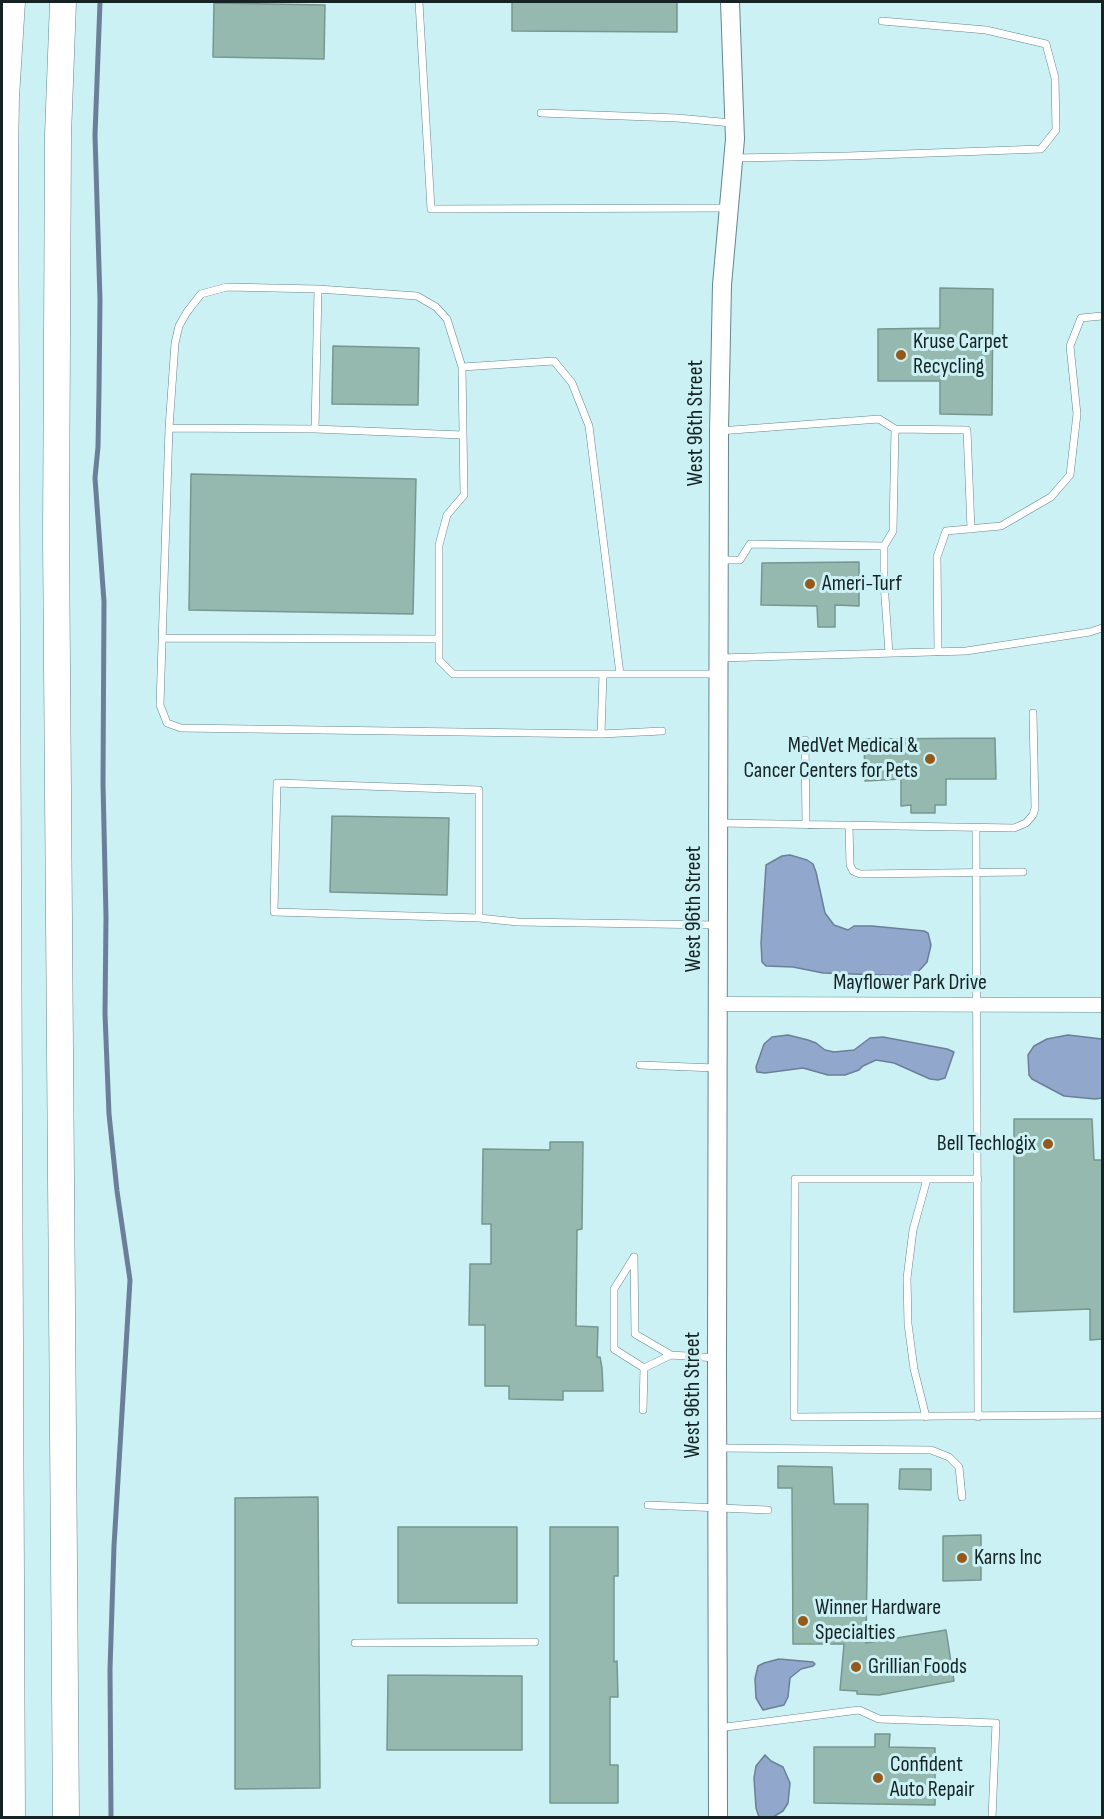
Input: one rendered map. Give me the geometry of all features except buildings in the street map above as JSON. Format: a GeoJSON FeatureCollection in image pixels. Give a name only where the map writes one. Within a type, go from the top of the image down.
{"type":"FeatureCollection","features":[{"type":"Feature","properties":{"kind":"highway"},"geometry":{"type":"LineString","coordinates":[[12,2],[5,160],[12,1818]]}},
{"type":"Feature","properties":{"kind":"highway"},"geometry":{"type":"LineString","coordinates":[[63,2],[58,135],[56,549],[66,1818]]}},
{"type":"Feature","properties":{"kind":"highway"},"geometry":{"type":"LineString","coordinates":[[2,1493],[9,1376]]}},
{"type":"Feature","properties":{"kind":"highway"},"geometry":{"type":"LineString","coordinates":[[65,1501],[83,1818]]}},
{"type":"Feature","properties":{"kind":"street","name":"West 96th Street"},"geometry":{"type":"LineString","coordinates":[[718,1818],[719,430],[722,285],[730,208],[735,123],[730,2]]}},
{"type":"Feature","properties":{"kind":"street","name":"Mayflower Park Drive"},"geometry":{"type":"LineString","coordinates":[[718,1004],[1102,1005]]}},
{"type":"Feature","properties":{"kind":"lane"},"geometry":{"type":"LineString","coordinates":[[420,2],[431,209],[730,208]]}},
{"type":"Feature","properties":{"kind":"lane"},"geometry":{"type":"LineString","coordinates":[[734,158],[1041,149],[1056,130],[1055,78],[1046,44],[986,30],[882,21]]}},
{"type":"Feature","properties":{"kind":"lane"},"geometry":{"type":"LineString","coordinates":[[541,113],[677,118],[735,123]]}},
{"type":"Feature","properties":{"kind":"lane"},"geometry":{"type":"LineString","coordinates":[[662,731],[601,734],[181,728],[167,723],[160,705],[169,428],[175,344],[179,326],[186,312],[201,294],[227,287],[318,289],[417,296],[436,307],[447,319],[462,367],[464,495],[447,515],[439,545],[439,660],[453,674],[620,674],[889,653],[966,651],[1090,632],[1102,628]]}},
{"type":"Feature","properties":{"kind":"lane"},"geometry":{"type":"LineString","coordinates":[[315,429],[318,289]]}},
{"type":"Feature","properties":{"kind":"lane"},"geometry":{"type":"LineString","coordinates":[[938,652],[937,557],[946,531],[1001,526],[1051,497],[1070,475],[1077,414],[1070,346],[1081,318],[1102,315]]}},
{"type":"Feature","properties":{"kind":"lane"},"geometry":{"type":"LineString","coordinates":[[462,367],[554,361],[572,383],[589,426],[620,674]]}},
{"type":"Feature","properties":{"kind":"lane"},"geometry":{"type":"LineString","coordinates":[[719,430],[879,419],[894,429],[967,430],[971,529]]}},
{"type":"Feature","properties":{"kind":"lane"},"geometry":{"type":"LineString","coordinates":[[169,428],[315,429],[462,435]]}},
{"type":"Feature","properties":{"kind":"lane"},"geometry":{"type":"LineString","coordinates":[[889,653],[884,546],[893,531],[894,429]]}},
{"type":"Feature","properties":{"kind":"lane"},"geometry":{"type":"LineString","coordinates":[[719,560],[740,560],[750,544],[884,546]]}},
{"type":"Feature","properties":{"kind":"lane"},"geometry":{"type":"LineString","coordinates":[[162,638],[439,639]]}},
{"type":"Feature","properties":{"kind":"lane"},"geometry":{"type":"LineString","coordinates":[[601,734],[603,674]]}},
{"type":"Feature","properties":{"kind":"lane"},"geometry":{"type":"LineString","coordinates":[[718,823],[1014,828],[1026,823],[1033,815],[1035,808],[1033,713]]}},
{"type":"Feature","properties":{"kind":"lane"},"geometry":{"type":"LineString","coordinates":[[806,740],[806,825]]}},
{"type":"Feature","properties":{"kind":"lane"},"geometry":{"type":"LineString","coordinates":[[479,918],[479,790],[277,783],[273,912],[479,918],[518,922],[718,925]]}},
{"type":"Feature","properties":{"kind":"lane"},"geometry":{"type":"LineString","coordinates":[[849,825],[850,865],[853,871],[860,874],[1023,872]]}},
{"type":"Feature","properties":{"kind":"lane"},"geometry":{"type":"LineString","coordinates":[[976,828],[978,1417]]}},
{"type":"Feature","properties":{"kind":"lane"},"geometry":{"type":"LineString","coordinates":[[640,1065],[718,1068]]}},
{"type":"Feature","properties":{"kind":"lane"},"geometry":{"type":"LineString","coordinates":[[978,1179],[795,1179],[794,1417],[1102,1415]]}},
{"type":"Feature","properties":{"kind":"lane"},"geometry":{"type":"LineString","coordinates":[[926,1417],[914,1369],[909,1335],[907,1278],[913,1230],[927,1179]]}},
{"type":"Feature","properties":{"kind":"lane"},"geometry":{"type":"LineString","coordinates":[[644,1368],[614,1349],[614,1288],[634,1257],[635,1334],[671,1354],[717,1358]]}},
{"type":"Feature","properties":{"kind":"lane"},"geometry":{"type":"LineString","coordinates":[[644,1368],[671,1354]]}},
{"type":"Feature","properties":{"kind":"lane"},"geometry":{"type":"LineString","coordinates":[[643,1410],[644,1368]]}},
{"type":"Feature","properties":{"kind":"lane"},"geometry":{"type":"LineString","coordinates":[[717,1448],[931,1450],[949,1457],[959,1467],[962,1497]]}},
{"type":"Feature","properties":{"kind":"lane"},"geometry":{"type":"LineString","coordinates":[[648,1505],[768,1510]]}},
{"type":"Feature","properties":{"kind":"lane"},"geometry":{"type":"LineString","coordinates":[[355,1643],[535,1642]]}},
{"type":"Feature","properties":{"kind":"lane"},"geometry":{"type":"LineString","coordinates":[[718,1728],[859,1710],[879,1719],[996,1723],[992,1818]]}},
{"type":"Feature","properties":{"kind":"water"},"geometry":{"type":"Polygon","coordinates":[[[790,855],[813,864],[825,913],[834,925],[848,930],[854,926],[872,926],[924,931],[928,933],[931,945],[927,962],[911,976],[823,973],[793,967],[766,966],[762,962],[761,943],[766,865],[782,856],[790,855]]]}},
{"type":"Feature","properties":{"kind":"water"},"geometry":{"type":"Polygon","coordinates":[[[788,1035],[808,1040],[825,1050],[834,1052],[854,1050],[870,1038],[883,1037],[954,1052],[945,1078],[938,1080],[930,1079],[894,1063],[876,1060],[845,1075],[828,1075],[803,1068],[757,1072],[756,1067],[764,1044],[772,1037],[788,1035]]]}},
{"type":"Feature","properties":{"kind":"water"},"geometry":{"type":"Polygon","coordinates":[[[1068,1035],[1102,1039],[1102,1098],[1064,1096],[1032,1079],[1029,1075],[1028,1055],[1034,1046],[1047,1039],[1068,1035]]]}},
{"type":"Feature","properties":{"kind":"water"},"geometry":{"type":"Polygon","coordinates":[[[779,1659],[815,1664],[801,1669],[790,1678],[788,1697],[784,1705],[763,1710],[756,1698],[755,1679],[758,1666],[779,1659]]]}},
{"type":"Feature","properties":{"kind":"water"},"geometry":{"type":"Polygon","coordinates":[[[765,1755],[783,1767],[790,1783],[788,1803],[783,1811],[773,1817],[759,1817],[756,1808],[754,1778],[756,1766],[765,1755]]]}},
{"type":"Feature","properties":{"kind":"waterway"},"geometry":{"type":"LineString","coordinates":[[100,2],[95,135],[100,300],[98,447],[95,478],[104,602],[105,1014],[109,1114],[130,1280],[114,1546],[110,1669],[111,1818]]}},
{"type":"Feature","properties":{"kind":"place","name":"Kruse Carpet Recycling"},"geometry":{"type":"Point","coordinates":[901,355]}},
{"type":"Feature","properties":{"kind":"place","name":"Ameri-Turf"},"geometry":{"type":"Point","coordinates":[810,584]}},
{"type":"Feature","properties":{"kind":"place","name":"MedVet Medical & Cancer Centers for Pets"},"geometry":{"type":"Point","coordinates":[930,759]}},
{"type":"Feature","properties":{"kind":"place","name":"Bell Techlogix"},"geometry":{"type":"Point","coordinates":[1048,1144]}},
{"type":"Feature","properties":{"kind":"place","name":"Karns Inc"},"geometry":{"type":"Point","coordinates":[962,1558]}},
{"type":"Feature","properties":{"kind":"place","name":"Winner Hardware Specialties"},"geometry":{"type":"Point","coordinates":[803,1621]}},
{"type":"Feature","properties":{"kind":"place","name":"Grillian Foods"},"geometry":{"type":"Point","coordinates":[856,1667]}},
{"type":"Feature","properties":{"kind":"place","name":"Confident Auto Repair"},"geometry":{"type":"Point","coordinates":[878,1778]}}]}
